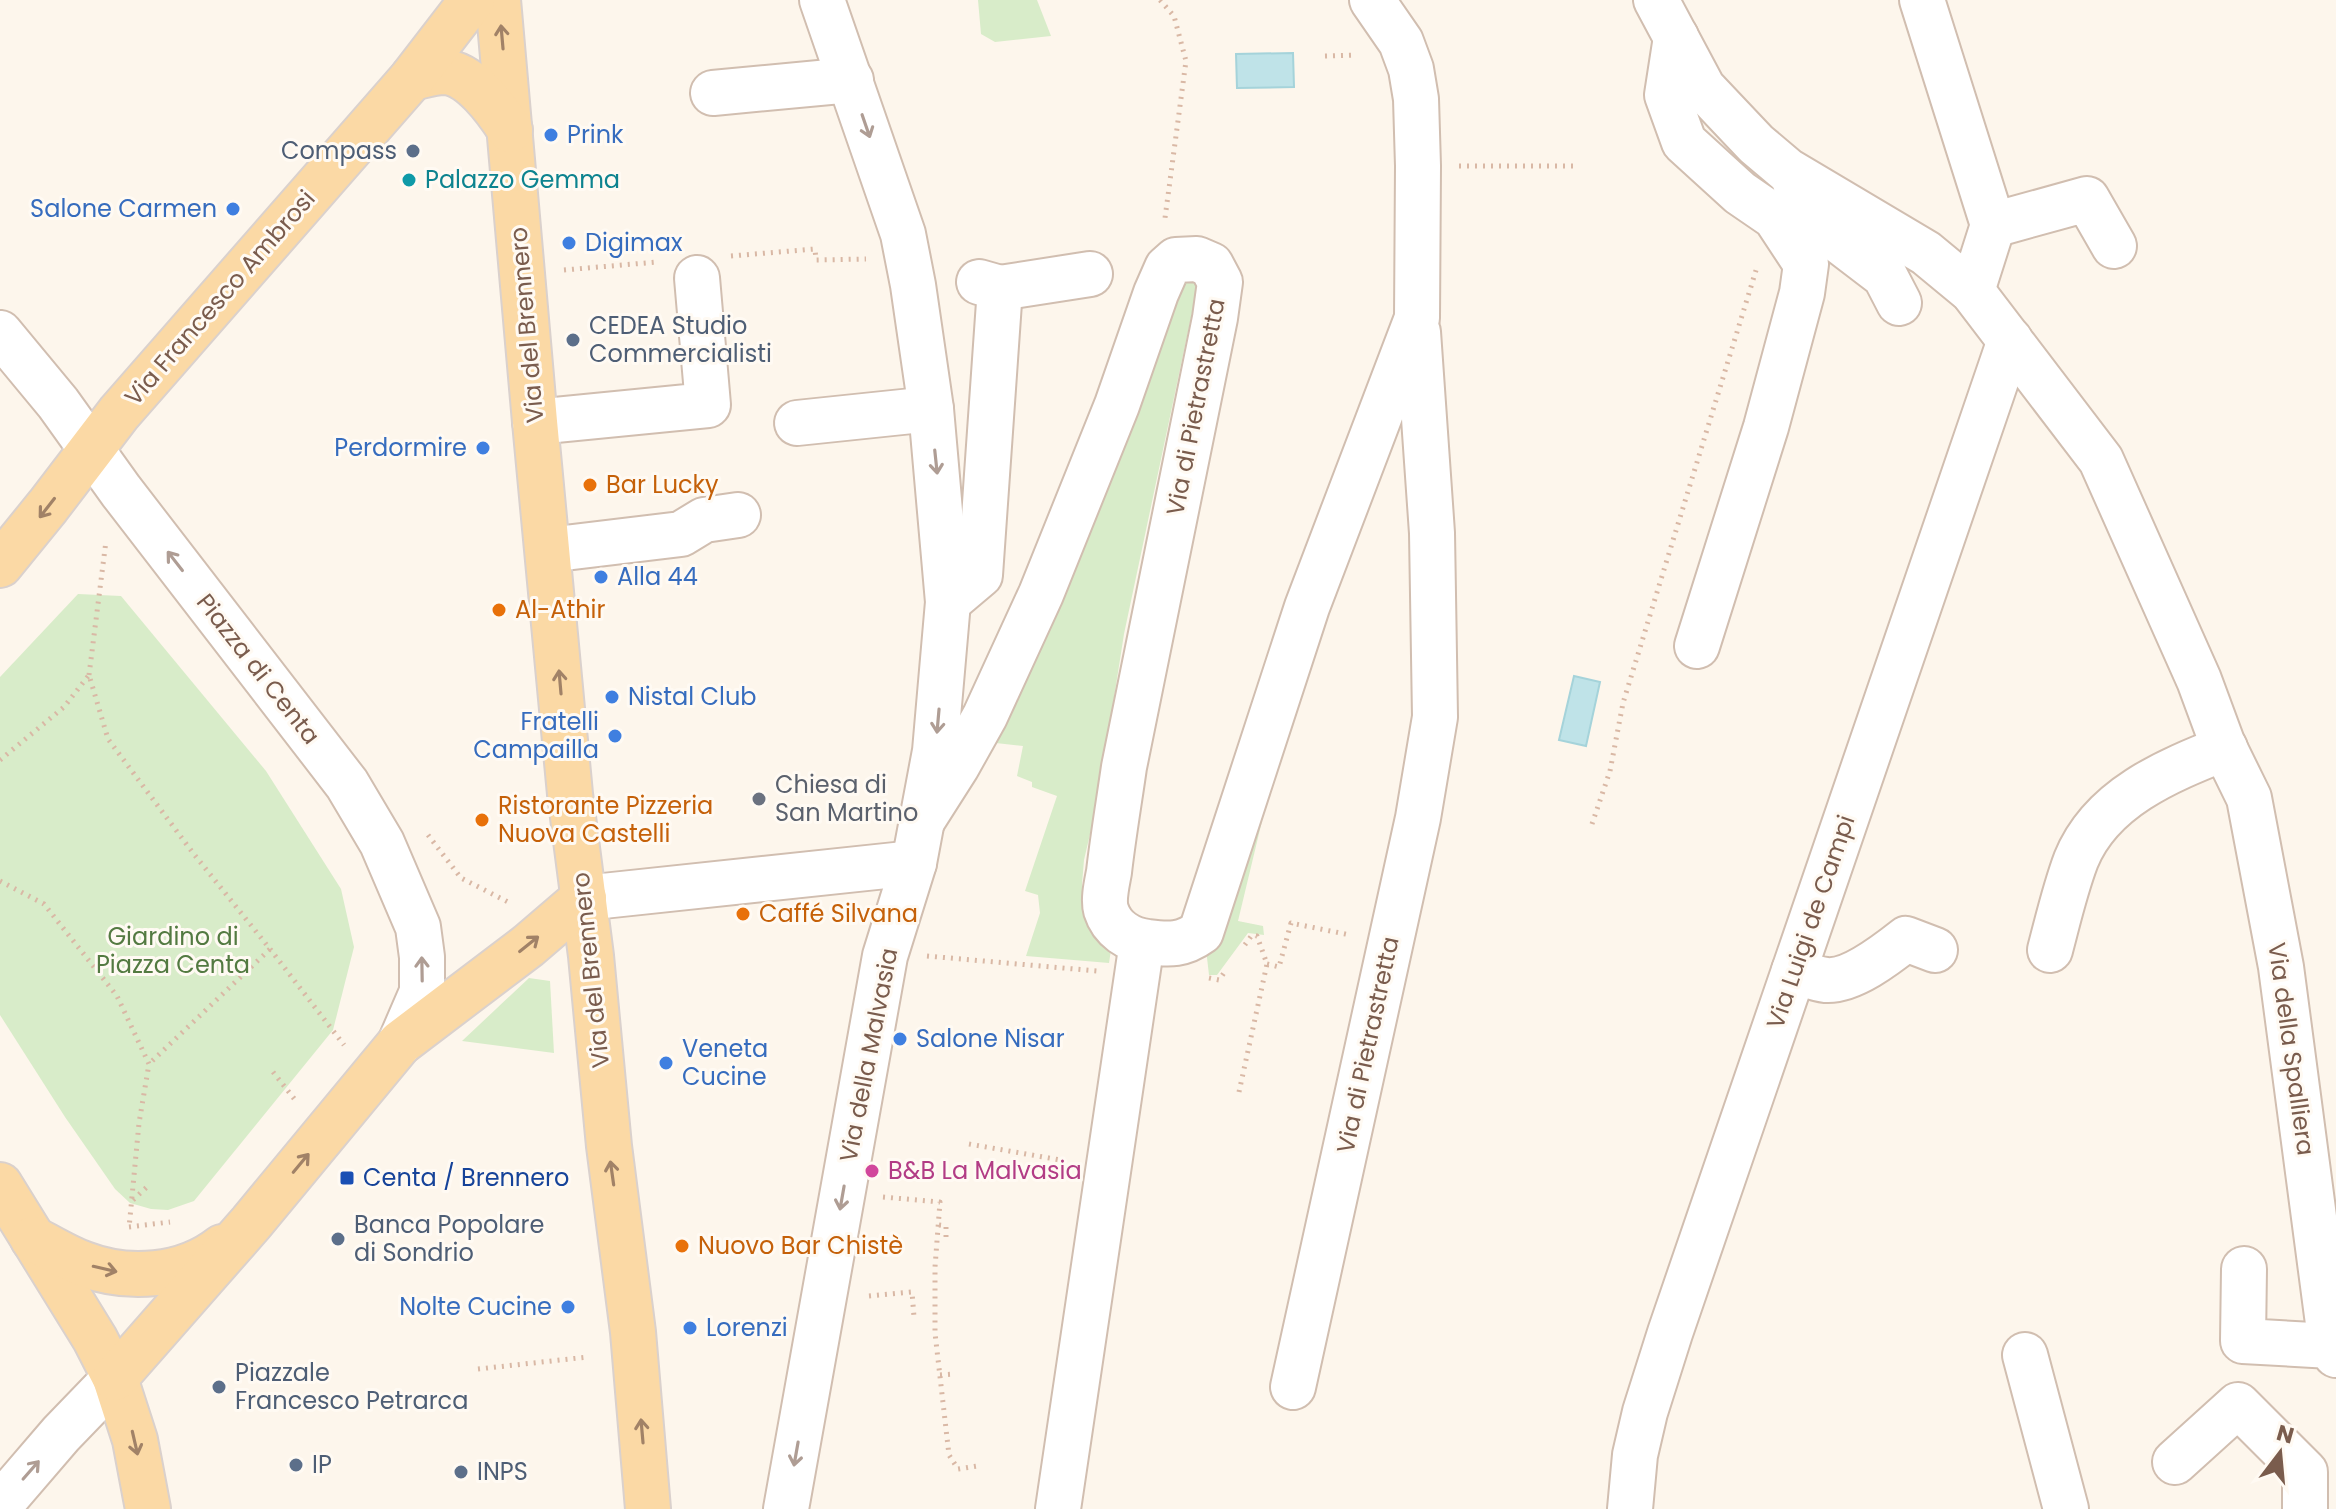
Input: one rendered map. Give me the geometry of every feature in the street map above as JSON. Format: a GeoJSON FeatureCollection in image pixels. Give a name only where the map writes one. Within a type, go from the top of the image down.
{"type":"FeatureCollection","features":[{"type":"Feature","properties":{"kind":"main road","name":"Via Francesco Ambrosi"},"geometry":{"type":"LineString","coordinates":[[91,449],[412,78],[472,0]]}},
{"type":"Feature","properties":{"kind":"main road","name":"Via del Brennero"},"geometry":{"type":"LineString","coordinates":[[498,0],[570,794],[633,1332],[648,1509]]}},
{"type":"Feature","properties":{"kind":"main road"},"geometry":{"type":"LineString","coordinates":[[412,78],[446,72],[463,79],[493,105],[510,130]]}},
{"type":"Feature","properties":{"kind":"main road"},"geometry":{"type":"LineString","coordinates":[[0,565],[91,449]]}},
{"type":"Feature","properties":{"kind":"main road","name":"Piazza di Centa"},"geometry":{"type":"LineString","coordinates":[[115,1378],[251,1223],[400,1043],[528,946],[584,898]]}},
{"type":"Feature","properties":{"kind":"main road"},"geometry":{"type":"LineString","coordinates":[[0,1185],[95,1339],[115,1378],[135,1440],[148,1509]]}},
{"type":"Feature","properties":{"kind":"main road"},"geometry":{"type":"LineString","coordinates":[[33,1239],[85,1265],[118,1273],[147,1275],[168,1272],[211,1256],[251,1223]]}},
{"type":"Feature","properties":{"kind":"street","name":"Via della Malvasia"},"geometry":{"type":"LineString","coordinates":[[786,1509],[885,956],[918,842],[935,751],[948,602],[931,409],[903,234],[822,0]]}},
{"type":"Feature","properties":{"kind":"street","name":"Via di Pietrastretta"},"geometry":{"type":"LineString","coordinates":[[1293,1387],[1418,818],[1435,717],[1432,533],[1417,318],[1416,99],[1411,69],[1401,42],[1372,0]]}},
{"type":"Feature","properties":{"kind":"street"},"geometry":{"type":"LineString","coordinates":[[1922,0],[1993,225],[1972,291]]}},
{"type":"Feature","properties":{"kind":"street"},"geometry":{"type":"LineString","coordinates":[[1666,18],[1667,95],[1684,142],[1740,193],[1775,217],[1806,264],[1802,293],[1766,427],[1697,646]]}},
{"type":"Feature","properties":{"kind":"street","name":"Via della Spalliera"},"geometry":{"type":"LineString","coordinates":[[1666,18],[1703,88],[1756,144],[1788,171],[1926,253],[1972,291],[2101,460],[2249,798],[2281,967],[2333,1351]]}},
{"type":"Feature","properties":{"kind":"street"},"geometry":{"type":"LineString","coordinates":[[713,93],[851,80]]}},
{"type":"Feature","properties":{"kind":"street"},"geometry":{"type":"LineString","coordinates":[[1788,171],[1807,205],[1830,234],[1885,276],[1899,303]]}},
{"type":"Feature","properties":{"kind":"street"},"geometry":{"type":"LineString","coordinates":[[1993,225],[2087,199],[2114,246]]}},
{"type":"Feature","properties":{"kind":"street"},"geometry":{"type":"LineString","coordinates":[[584,898],[918,842],[985,716],[1041,594],[1117,405],[1167,268],[1176,260],[1185,259]]}},
{"type":"Feature","properties":{"kind":"street","name":"Via di Pietrastretta"},"geometry":{"type":"LineString","coordinates":[[1185,259],[1197,259],[1211,265],[1220,282],[1124,767],[1105,907],[1113,925],[1126,935],[1140,958],[1188,942],[1201,932],[1307,607],[1417,318]]}},
{"type":"Feature","properties":{"kind":"street"},"geometry":{"type":"LineString","coordinates":[[948,602],[980,575],[990,285],[1090,274]]}},
{"type":"Feature","properties":{"kind":"street"},"geometry":{"type":"LineString","coordinates":[[535,422],[708,405],[697,278]]}},
{"type":"Feature","properties":{"kind":"street","name":"Piazza di Centa"},"geometry":{"type":"LineString","coordinates":[[0,333],[58,403],[121,491],[347,784],[382,843],[418,927],[422,957],[422,992],[400,1043]]}},
{"type":"Feature","properties":{"kind":"street","name":"Via Luigi de Campi"},"geometry":{"type":"LineString","coordinates":[[1630,1509],[1635,1455],[1645,1412],[2010,340]]}},
{"type":"Feature","properties":{"kind":"street"},"geometry":{"type":"LineString","coordinates":[[797,423],[931,409]]}},
{"type":"Feature","properties":{"kind":"street"},"geometry":{"type":"LineString","coordinates":[[548,550],[681,534],[704,520],[738,515]]}},
{"type":"Feature","properties":{"kind":"street"},"geometry":{"type":"LineString","coordinates":[[2050,950],[2076,859],[2098,823],[2131,792],[2182,765],[2225,748]]}},
{"type":"Feature","properties":{"kind":"street"},"geometry":{"type":"LineString","coordinates":[[1794,971],[1827,980],[1847,977],[1906,939],[1935,950]]}},
{"type":"Feature","properties":{"kind":"street"},"geometry":{"type":"LineString","coordinates":[[1058,1509],[1140,958]]}},
{"type":"Feature","properties":{"kind":"street"},"geometry":{"type":"LineString","coordinates":[[2244,1269],[2243,1341],[2333,1351]]}},
{"type":"Feature","properties":{"kind":"street"},"geometry":{"type":"LineString","coordinates":[[2025,1355],[2066,1509]]}},
{"type":"Feature","properties":{"kind":"street"},"geometry":{"type":"LineString","coordinates":[[0,1505],[61,1434],[115,1378]]}},
{"type":"Feature","properties":{"kind":"street"},"geometry":{"type":"LineString","coordinates":[[2175,1462],[2238,1405],[2305,1472],[2305,1509]]}},
{"type":"Feature","properties":{"kind":"path"},"geometry":{"type":"LineString","coordinates":[[1160,0],[1174,16],[1186,61],[1164,230],[1185,259]]}},
{"type":"Feature","properties":{"kind":"path"},"geometry":{"type":"LineString","coordinates":[[1325,56],[1370,55]]}},
{"type":"Feature","properties":{"kind":"path"},"geometry":{"type":"LineString","coordinates":[[1418,166],[1576,166]]}},
{"type":"Feature","properties":{"kind":"path"},"geometry":{"type":"LineString","coordinates":[[1592,824],[1610,771],[1623,703],[1760,257],[1802,293]]}},
{"type":"Feature","properties":{"kind":"path"},"geometry":{"type":"LineString","coordinates":[[816,260],[862,259]]}},
{"type":"Feature","properties":{"kind":"path"},"geometry":{"type":"LineString","coordinates":[[107,528],[89,675],[108,739],[347,1049]]}},
{"type":"Feature","properties":{"kind":"path"},"geometry":{"type":"LineString","coordinates":[[0,760],[64,707],[89,675]]}},
{"type":"Feature","properties":{"kind":"path"},"geometry":{"type":"LineString","coordinates":[[0,881],[44,904],[117,996],[149,1064],[139,1123],[129,1227],[178,1221]]}},
{"type":"Feature","properties":{"kind":"path"},"geometry":{"type":"LineString","coordinates":[[1239,1092],[1267,964],[1279,967],[1291,923],[1362,938]]}},
{"type":"Feature","properties":{"kind":"path"},"geometry":{"type":"LineString","coordinates":[[149,1064],[270,949]]}},
{"type":"Feature","properties":{"kind":"path"},"geometry":{"type":"LineString","coordinates":[[918,955],[1140,958]]}},
{"type":"Feature","properties":{"kind":"path"},"geometry":{"type":"LineString","coordinates":[[273,1072],[299,1105]]}},
{"type":"Feature","properties":{"kind":"path"},"geometry":{"type":"LineString","coordinates":[[969,1144],[1071,1162]]}},
{"type":"Feature","properties":{"kind":"path"},"geometry":{"type":"LineString","coordinates":[[132,1200],[149,1185]]}},
{"type":"Feature","properties":{"kind":"path"},"geometry":{"type":"LineString","coordinates":[[873,1197],[940,1202],[935,1267],[935,1333],[949,1455],[958,1469],[977,1466]]}},
{"type":"Feature","properties":{"kind":"path"},"geometry":{"type":"LineString","coordinates":[[939,1225],[946,1226],[946,1241]]}},
{"type":"Feature","properties":{"kind":"path"},"geometry":{"type":"LineString","coordinates":[[860,1297],[912,1292],[914,1317]]}},
{"type":"Feature","properties":{"kind":"path"},"geometry":{"type":"LineString","coordinates":[[478,1369],[588,1357]]}},
{"type":"Feature","properties":{"kind":"path"},"geometry":{"type":"LineString","coordinates":[[940,1375],[955,1374]]}},
{"type":"Feature","properties":{"kind":"green space"},"geometry":{"type":"Polygon","coordinates":[[[978,0],[1037,0],[1051,36],[995,42],[981,34],[978,0]]]}},
{"type":"Feature","properties":{"kind":"green space"},"geometry":{"type":"Polygon","coordinates":[[[1190,274],[1197,289],[1124,634],[1107,761],[1084,860],[1084,902],[1111,950],[1109,963],[1026,956],[1040,913],[1038,895],[1025,891],[1057,796],[1032,787],[1032,782],[1017,776],[1023,746],[987,742],[1178,281],[1190,274]]]}},
{"type":"Feature","properties":{"kind":"green space","name":"Giardino di Piazza Centa"},"geometry":{"type":"Polygon","coordinates":[[[78,594],[121,596],[266,771],[341,889],[354,947],[333,1030],[194,1201],[168,1210],[130,1203],[115,1189],[0,1015],[0,677],[78,594]]]}},
{"type":"Feature","properties":{"kind":"green space"},"geometry":{"type":"Polygon","coordinates":[[[1258,821],[1262,821],[1238,921],[1263,926],[1264,935],[1248,933],[1217,975],[1209,975],[1206,949],[1258,821]]]}},
{"type":"Feature","properties":{"kind":"green space"},"geometry":{"type":"Polygon","coordinates":[[[529,978],[550,981],[554,1053],[462,1041],[529,978]]]}},
{"type":"Feature","properties":{"kind":"water"},"geometry":{"type":"Polygon","coordinates":[[[1293,53],[1294,87],[1237,88],[1236,54],[1293,53]]]}},
{"type":"Feature","properties":{"kind":"water"},"geometry":{"type":"Polygon","coordinates":[[[1574,676],[1600,682],[1586,746],[1559,740],[1574,676]]]}},
{"type":"Feature","properties":{"kind":"place","name":"Prink"},"geometry":{"type":"Point","coordinates":[551,135]}},
{"type":"Feature","properties":{"kind":"place","name":"Compass"},"geometry":{"type":"Point","coordinates":[413,151]}},
{"type":"Feature","properties":{"kind":"place","name":"Palazzo Gemma"},"geometry":{"type":"Point","coordinates":[409,180]}},
{"type":"Feature","properties":{"kind":"place","name":"Salone Carmen"},"geometry":{"type":"Point","coordinates":[233,209]}},
{"type":"Feature","properties":{"kind":"place","name":"Digimax"},"geometry":{"type":"Point","coordinates":[569,243]}},
{"type":"Feature","properties":{"kind":"place","name":"CEDEA Studio Commercialisti"},"geometry":{"type":"Point","coordinates":[573,340]}},
{"type":"Feature","properties":{"kind":"place","name":"Perdormire"},"geometry":{"type":"Point","coordinates":[483,448]}},
{"type":"Feature","properties":{"kind":"place","name":"Bar Lucky"},"geometry":{"type":"Point","coordinates":[590,485]}},
{"type":"Feature","properties":{"kind":"place","name":"Alla 44"},"geometry":{"type":"Point","coordinates":[601,577]}},
{"type":"Feature","properties":{"kind":"place","name":"Al-Athir"},"geometry":{"type":"Point","coordinates":[499,610]}},
{"type":"Feature","properties":{"kind":"place","name":"Nistal Club"},"geometry":{"type":"Point","coordinates":[612,697]}},
{"type":"Feature","properties":{"kind":"place","name":"Fratelli Campailla"},"geometry":{"type":"Point","coordinates":[615,736]}},
{"type":"Feature","properties":{"kind":"place","name":"Chiesa di San Martino"},"geometry":{"type":"Point","coordinates":[759,799]}},
{"type":"Feature","properties":{"kind":"place","name":"Ristorante Pizzeria Nuova Castelli"},"geometry":{"type":"Point","coordinates":[482,820]}},
{"type":"Feature","properties":{"kind":"place","name":"Caffé Silvana"},"geometry":{"type":"Point","coordinates":[743,914]}},
{"type":"Feature","properties":{"kind":"place","name":"Salone Nisar"},"geometry":{"type":"Point","coordinates":[900,1039]}},
{"type":"Feature","properties":{"kind":"place","name":"Veneta Cucine"},"geometry":{"type":"Point","coordinates":[666,1063]}},
{"type":"Feature","properties":{"kind":"place","name":"B&B La Malvasia"},"geometry":{"type":"Point","coordinates":[872,1171]}},
{"type":"Feature","properties":{"kind":"place","name":"Centa / Brennero"},"geometry":{"type":"Point","coordinates":[347,1178]}},
{"type":"Feature","properties":{"kind":"place","name":"Banca Popolare di Sondrio"},"geometry":{"type":"Point","coordinates":[338,1239]}},
{"type":"Feature","properties":{"kind":"place","name":"Nuovo Bar Chistè"},"geometry":{"type":"Point","coordinates":[682,1246]}},
{"type":"Feature","properties":{"kind":"place","name":"Nolte Cucine"},"geometry":{"type":"Point","coordinates":[568,1307]}},
{"type":"Feature","properties":{"kind":"place","name":"Lorenzi"},"geometry":{"type":"Point","coordinates":[690,1328]}},
{"type":"Feature","properties":{"kind":"place","name":"Piazzale Francesco Petrarca"},"geometry":{"type":"Point","coordinates":[219,1387]}},
{"type":"Feature","properties":{"kind":"place","name":"IP"},"geometry":{"type":"Point","coordinates":[296,1465]}},
{"type":"Feature","properties":{"kind":"place","name":"INPS"},"geometry":{"type":"Point","coordinates":[461,1472]}}]}
